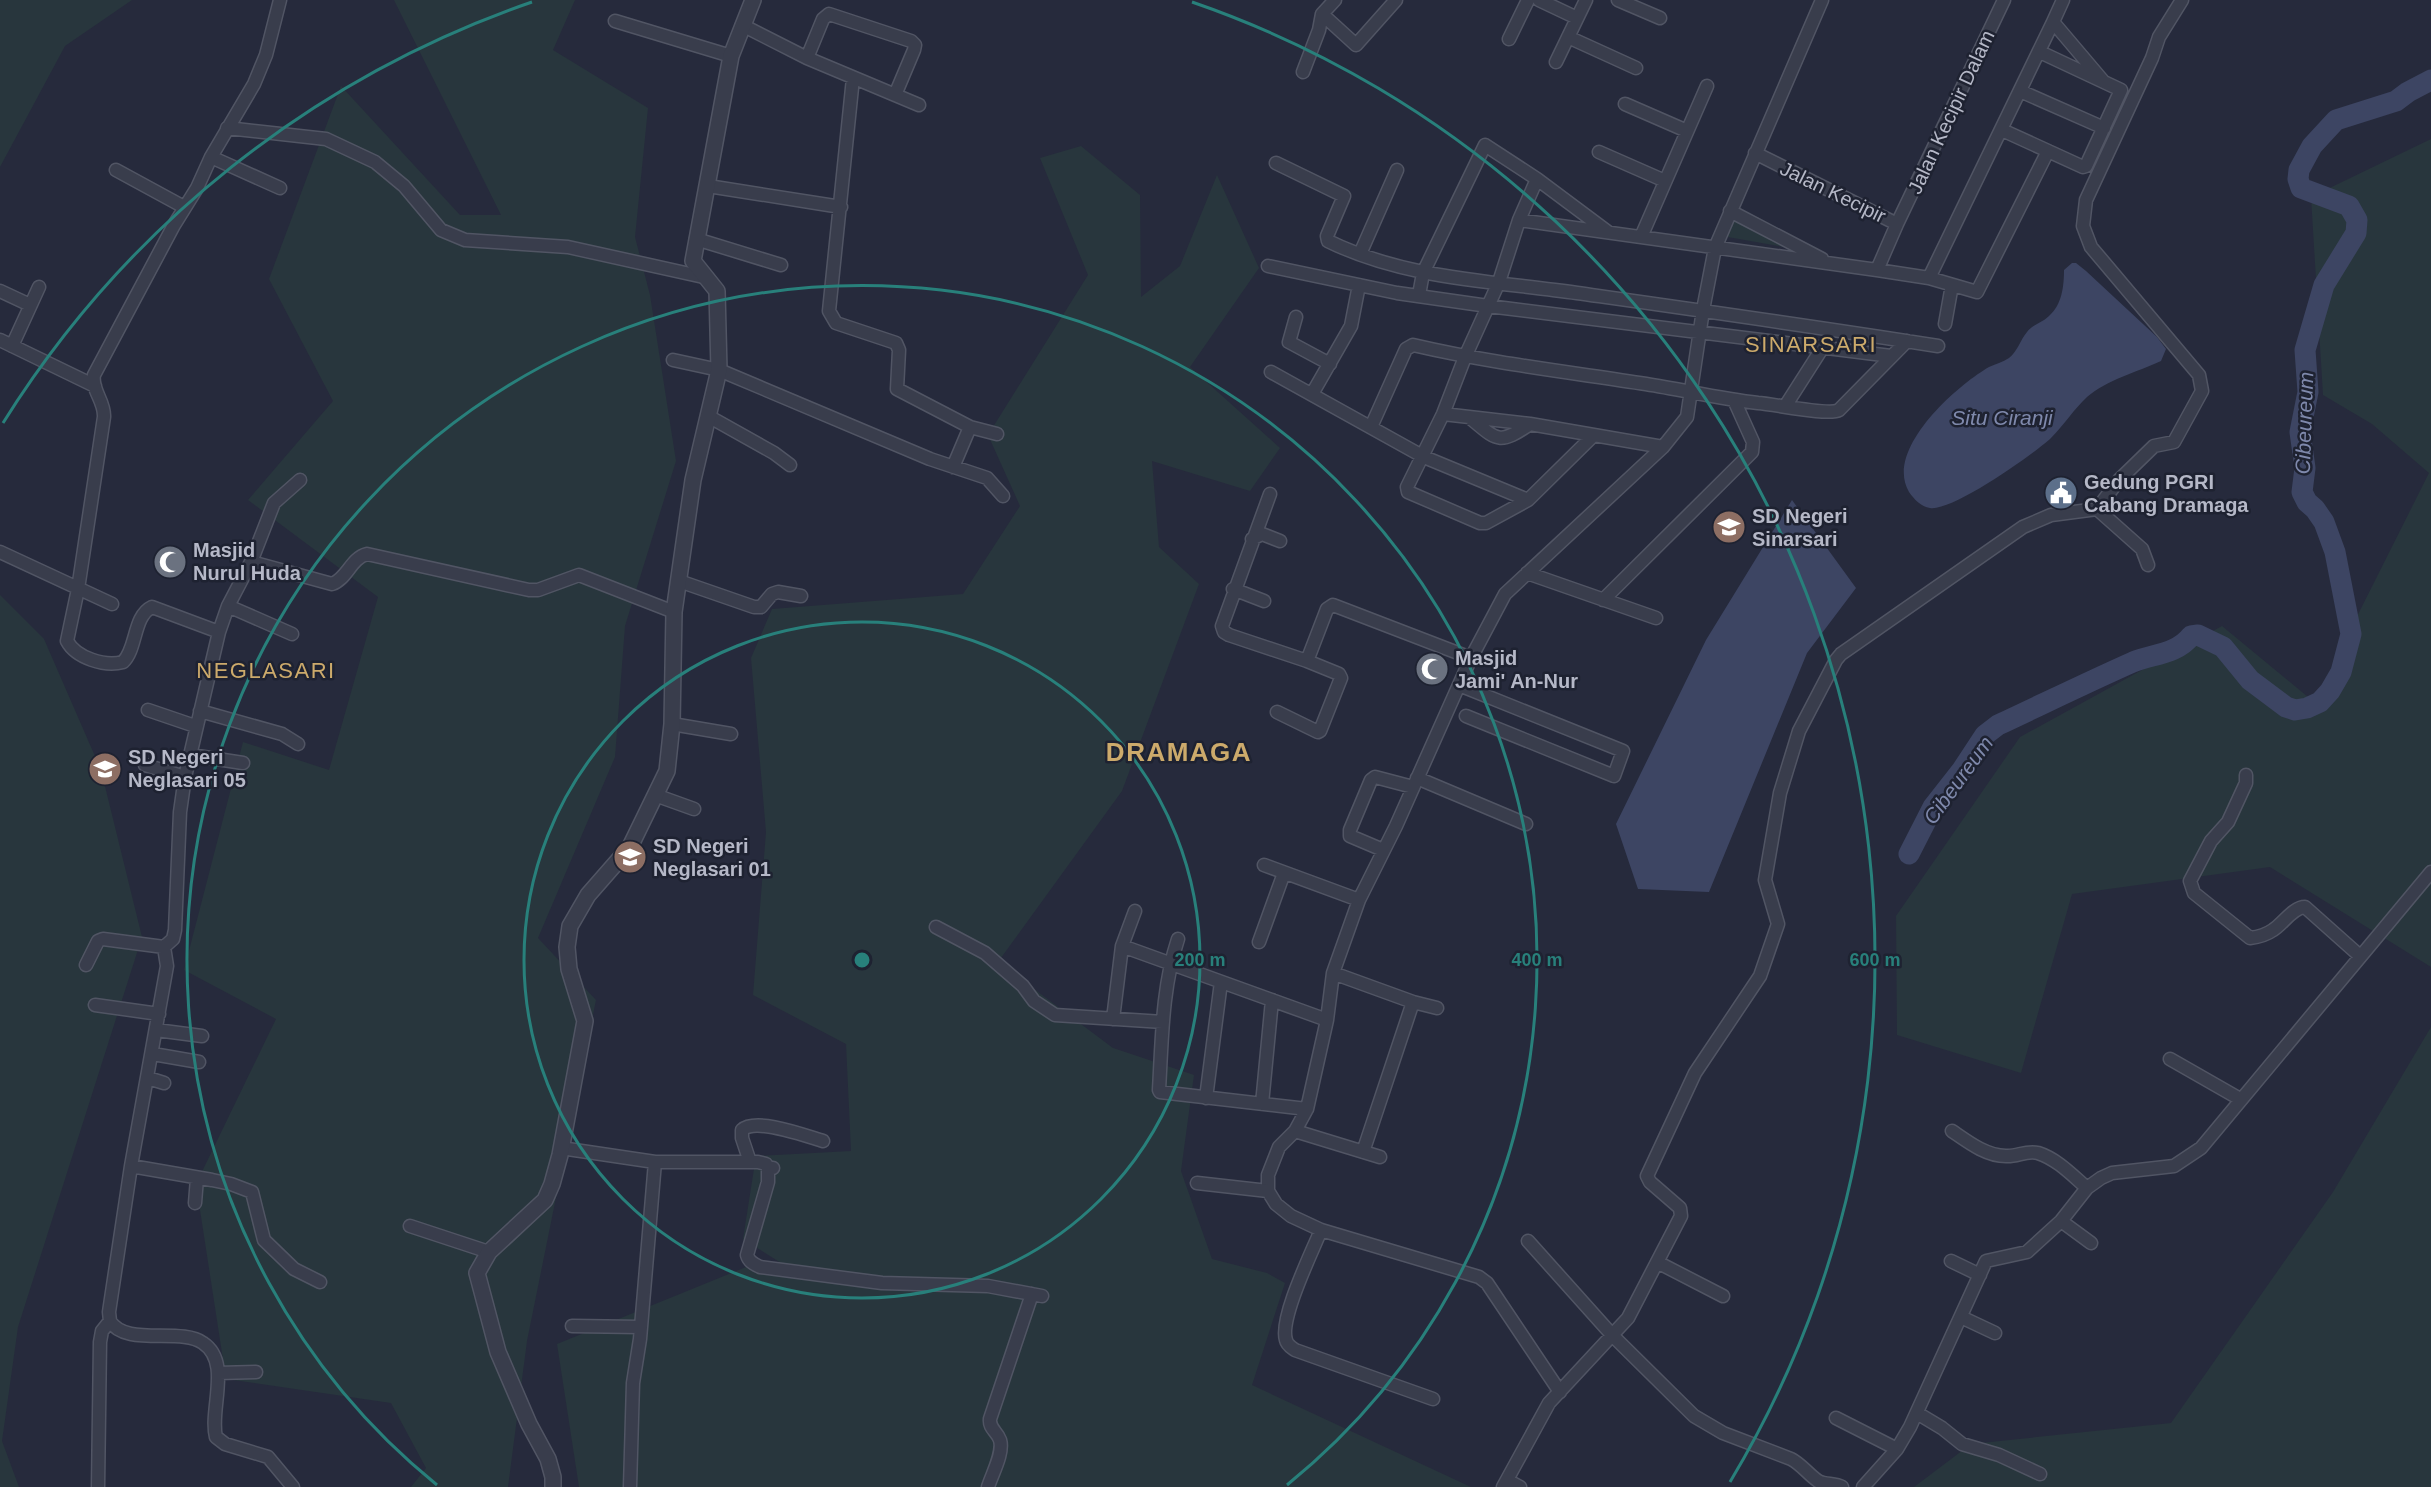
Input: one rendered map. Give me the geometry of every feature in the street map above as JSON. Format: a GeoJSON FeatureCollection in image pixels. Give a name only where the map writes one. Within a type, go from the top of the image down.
{"type":"FeatureCollection","features":[{"type":"Feature","properties":{"kind":"street"},"geometry":{"type":"LineString","coordinates":[[219,632],[152,608],[143,616],[125,660],[114,664],[95,660],[71,648],[68,641],[104,417],[103,402],[94,386],[94,375],[260,70],[280,0]]}},
{"type":"Feature","properties":{"kind":"street"},"geometry":{"type":"LineString","coordinates":[[553,1487],[548,1459],[524,1414],[498,1352],[476,1278],[478,1269],[489,1252],[545,1200],[552,1184],[585,1021],[569,969],[567,947],[570,926],[588,895],[630,847],[667,771],[672,724],[674,612],[693,480],[719,369],[717,291],[708,278],[694,265],[696,239],[708,186],[731,56],[753,0]]}},
{"type":"Feature","properties":{"kind":"street"},"geometry":{"type":"LineString","coordinates":[[1303,72],[1322,14],[1335,0]]}},
{"type":"Feature","properties":{"kind":"street"},"geometry":{"type":"LineString","coordinates":[[1322,14],[1356,45],[1396,0]]}},
{"type":"Feature","properties":{"kind":"street"},"geometry":{"type":"LineString","coordinates":[[1509,39],[1528,0]]}},
{"type":"Feature","properties":{"kind":"street"},"geometry":{"type":"LineString","coordinates":[[1539,0],[1577,18]]}},
{"type":"Feature","properties":{"kind":"street"},"geometry":{"type":"LineString","coordinates":[[1556,62],[1586,0]]}},
{"type":"Feature","properties":{"kind":"street"},"geometry":{"type":"LineString","coordinates":[[1618,0],[1660,18]]}},
{"type":"Feature","properties":{"kind":"street"},"geometry":{"type":"LineString","coordinates":[[1560,1392],[1493,1292],[1479,1277],[1321,1230],[1283,1211],[1270,1198],[1268,1175],[1274,1157],[1284,1141],[1296,1131],[1307,1109],[1327,1020],[1333,973],[1359,900],[1471,658],[1505,594],[1663,447],[1687,417],[1715,248],[1822,0]]}},
{"type":"Feature","properties":{"kind":"street","name":"Jalan Kecipir Dalam"},"geometry":{"type":"LineString","coordinates":[[1897,224],[2004,0]]}},
{"type":"Feature","properties":{"kind":"street"},"geometry":{"type":"LineString","coordinates":[[1929,278],[2040,52],[2063,0]]}},
{"type":"Feature","properties":{"kind":"street"},"geometry":{"type":"LineString","coordinates":[[1520,1487],[1504,1483],[1540,1417],[1560,1392],[1613,1336],[1633,1309],[1681,1211],[1650,1182],[1647,1176],[1695,1073],[1760,976],[1778,924],[1765,880],[1780,793],[1799,731],[1836,660],[1841,654],[2023,527],[2051,514],[2097,509],[2119,480],[2154,446],[2174,442],[2202,391],[2199,375],[2091,247],[2083,226],[2086,200],[2160,37],[2182,0]]}},
{"type":"Feature","properties":{"kind":"street"},"geometry":{"type":"LineString","coordinates":[[807,58],[824,19],[829,14],[911,41],[915,45],[914,50],[895,95]]}},
{"type":"Feature","properties":{"kind":"street"},"geometry":{"type":"LineString","coordinates":[[615,21],[731,56]]}},
{"type":"Feature","properties":{"kind":"street"},"geometry":{"type":"LineString","coordinates":[[2054,22],[2103,81]]}},
{"type":"Feature","properties":{"kind":"street"},"geometry":{"type":"LineString","coordinates":[[742,25],[807,58],[919,105]]}},
{"type":"Feature","properties":{"kind":"street"},"geometry":{"type":"LineString","coordinates":[[1568,37],[1636,68]]}},
{"type":"Feature","properties":{"kind":"street"},"geometry":{"type":"LineString","coordinates":[[2002,130],[2085,167],[2104,128],[2121,90],[2040,52]]}},
{"type":"Feature","properties":{"kind":"street"},"geometry":{"type":"LineString","coordinates":[[854,78],[830,304],[833,320],[896,343],[899,350],[897,389],[970,427],[997,434]]}},
{"type":"Feature","properties":{"kind":"street"},"geometry":{"type":"LineString","coordinates":[[1641,237],[1707,86]]}},
{"type":"Feature","properties":{"kind":"street"},"geometry":{"type":"LineString","coordinates":[[2020,91],[2104,128]]}},
{"type":"Feature","properties":{"kind":"street"},"geometry":{"type":"LineString","coordinates":[[1625,104],[1687,131]]}},
{"type":"Feature","properties":{"kind":"street"},"geometry":{"type":"LineString","coordinates":[[227,128],[326,139],[375,162],[404,186],[441,230],[465,240],[568,247],[708,278]]}},
{"type":"Feature","properties":{"kind":"street"},"geometry":{"type":"LineString","coordinates":[[1419,295],[1423,273],[1484,145],[1490,146],[1608,232]]}},
{"type":"Feature","properties":{"kind":"street"},"geometry":{"type":"LineString","coordinates":[[1519,220],[1929,278],[1975,292],[1980,290],[2048,151]]}},
{"type":"Feature","properties":{"kind":"street"},"geometry":{"type":"LineString","coordinates":[[1599,152],[1665,181]]}},
{"type":"Feature","properties":{"kind":"street","name":"Jalan Kecipir"},"geometry":{"type":"LineString","coordinates":[[1755,153],[1897,224],[1877,270]]}},
{"type":"Feature","properties":{"kind":"street"},"geometry":{"type":"LineString","coordinates":[[211,157],[280,188]]}},
{"type":"Feature","properties":{"kind":"street"},"geometry":{"type":"LineString","coordinates":[[1276,163],[1342,193],[1344,199],[1327,239],[1360,254],[1423,273],[1703,310],[1938,346]]}},
{"type":"Feature","properties":{"kind":"street"},"geometry":{"type":"LineString","coordinates":[[116,170],[184,207]]}},
{"type":"Feature","properties":{"kind":"street"},"geometry":{"type":"LineString","coordinates":[[1360,254],[1397,170]]}},
{"type":"Feature","properties":{"kind":"street"},"geometry":{"type":"LineString","coordinates":[[1537,179],[1519,220],[1499,282],[1424,457],[1407,487],[1408,492],[1486,524],[1528,500],[1593,436]]}},
{"type":"Feature","properties":{"kind":"street"},"geometry":{"type":"LineString","coordinates":[[708,186],[841,207]]}},
{"type":"Feature","properties":{"kind":"street"},"geometry":{"type":"LineString","coordinates":[[1730,211],[1829,263]]}},
{"type":"Feature","properties":{"kind":"street"},"geometry":{"type":"LineString","coordinates":[[696,239],[781,265]]}},
{"type":"Feature","properties":{"kind":"street"},"geometry":{"type":"LineString","coordinates":[[1268,266],[1359,285],[1488,306],[1890,356]]}},
{"type":"Feature","properties":{"kind":"street"},"geometry":{"type":"LineString","coordinates":[[1312,394],[1351,326],[1359,285]]}},
{"type":"Feature","properties":{"kind":"street"},"geometry":{"type":"LineString","coordinates":[[1945,324],[1952,285]]}},
{"type":"Feature","properties":{"kind":"street"},"geometry":{"type":"LineString","coordinates":[[12,346],[39,287]]}},
{"type":"Feature","properties":{"kind":"street"},"geometry":{"type":"LineString","coordinates":[[0,291],[30,305]]}},
{"type":"Feature","properties":{"kind":"street"},"geometry":{"type":"LineString","coordinates":[[1296,316],[1289,342],[1330,364]]}},
{"type":"Feature","properties":{"kind":"street"},"geometry":{"type":"LineString","coordinates":[[0,340],[94,386]]}},
{"type":"Feature","properties":{"kind":"street"},"geometry":{"type":"LineString","coordinates":[[1371,427],[1409,346],[1413,345],[1465,357],[1692,391],[1734,400],[1835,413],[1907,341]]}},
{"type":"Feature","properties":{"kind":"street"},"geometry":{"type":"LineString","coordinates":[[1786,405],[1823,347]]}},
{"type":"Feature","properties":{"kind":"street"},"geometry":{"type":"LineString","coordinates":[[673,360],[719,369],[953,467],[987,478],[993,482],[1003,496]]}},
{"type":"Feature","properties":{"kind":"street"},"geometry":{"type":"LineString","coordinates":[[1271,372],[1424,457],[1528,500]]}},
{"type":"Feature","properties":{"kind":"street"},"geometry":{"type":"LineString","coordinates":[[1604,600],[1752,452],[1754,446],[1734,400]]}},
{"type":"Feature","properties":{"kind":"street"},"geometry":{"type":"LineString","coordinates":[[1443,414],[1530,424],[1663,447]]}},
{"type":"Feature","properties":{"kind":"street"},"geometry":{"type":"LineString","coordinates":[[708,416],[777,455],[790,465]]}},
{"type":"Feature","properties":{"kind":"street"},"geometry":{"type":"LineString","coordinates":[[1468,416],[1489,434],[1502,439],[1509,438],[1530,424]]}},
{"type":"Feature","properties":{"kind":"street"},"geometry":{"type":"LineString","coordinates":[[953,467],[970,427]]}},
{"type":"Feature","properties":{"kind":"street"},"geometry":{"type":"LineString","coordinates":[[86,965],[98,941],[103,939],[164,947],[173,939],[180,812],[185,777],[195,726],[219,632],[228,606],[251,561],[274,503],[300,480]]}},
{"type":"Feature","properties":{"kind":"street"},"geometry":{"type":"LineString","coordinates":[[1270,494],[1233,589],[1222,622],[1224,632],[1307,661],[1339,674],[1341,678],[1320,731],[1277,712]]}},
{"type":"Feature","properties":{"kind":"street"},"geometry":{"type":"LineString","coordinates":[[2097,509],[2142,549],[2148,565]]}},
{"type":"Feature","properties":{"kind":"street"},"geometry":{"type":"LineString","coordinates":[[1252,539],[1262,534],[1280,541]]}},
{"type":"Feature","properties":{"kind":"street"},"geometry":{"type":"LineString","coordinates":[[0,552],[112,604]]}},
{"type":"Feature","properties":{"kind":"street"},"geometry":{"type":"LineString","coordinates":[[251,561],[332,584],[336,583],[360,556],[367,554],[529,590],[538,590],[579,575],[674,612]]}},
{"type":"Feature","properties":{"kind":"street"},"geometry":{"type":"LineString","coordinates":[[1527,573],[1656,618]]}},
{"type":"Feature","properties":{"kind":"street"},"geometry":{"type":"LineString","coordinates":[[679,581],[754,607],[761,607],[772,594],[778,592],[801,596]]}},
{"type":"Feature","properties":{"kind":"street"},"geometry":{"type":"LineString","coordinates":[[1233,589],[1264,601]]}},
{"type":"Feature","properties":{"kind":"street"},"geometry":{"type":"LineString","coordinates":[[1307,661],[1327,609],[1333,605],[1471,658]]}},
{"type":"Feature","properties":{"kind":"street"},"geometry":{"type":"LineString","coordinates":[[228,606],[292,634]]}},
{"type":"Feature","properties":{"kind":"street"},"geometry":{"type":"LineString","coordinates":[[1459,685],[1623,751],[1614,776],[1466,716]]}},
{"type":"Feature","properties":{"kind":"street"},"geometry":{"type":"LineString","coordinates":[[148,710],[195,726]]}},
{"type":"Feature","properties":{"kind":"street"},"geometry":{"type":"LineString","coordinates":[[200,711],[263,727],[282,734],[298,744]]}},
{"type":"Feature","properties":{"kind":"street"},"geometry":{"type":"LineString","coordinates":[[672,724],[731,734]]}},
{"type":"Feature","properties":{"kind":"street"},"geometry":{"type":"LineString","coordinates":[[190,755],[243,764]]}},
{"type":"Feature","properties":{"kind":"street"},"geometry":{"type":"LineString","coordinates":[[145,765],[185,777]]}},
{"type":"Feature","properties":{"kind":"street"},"geometry":{"type":"LineString","coordinates":[[2246,775],[2246,783],[2228,822],[2211,841],[2193,873],[2190,881],[2194,893],[2250,938],[2273,931],[2298,908],[2305,907],[2360,956]]}},
{"type":"Feature","properties":{"kind":"street"},"geometry":{"type":"LineString","coordinates":[[1383,850],[1350,836],[1350,830],[1371,780],[1375,777],[1415,783],[1526,824]]}},
{"type":"Feature","properties":{"kind":"street"},"geometry":{"type":"LineString","coordinates":[[655,795],[694,809]]}},
{"type":"Feature","properties":{"kind":"street"},"geometry":{"type":"LineString","coordinates":[[1264,865],[1359,900]]}},
{"type":"Feature","properties":{"kind":"street"},"geometry":{"type":"LineString","coordinates":[[1863,1487],[1897,1449],[1917,1413],[1986,1261],[2027,1252],[2061,1221],[2087,1188],[2112,1173],[2174,1166],[2201,1148],[2431,872]]}},
{"type":"Feature","properties":{"kind":"street"},"geometry":{"type":"LineString","coordinates":[[1259,942],[1284,873]]}},
{"type":"Feature","properties":{"kind":"street"},"geometry":{"type":"LineString","coordinates":[[1113,1019],[1122,945],[1135,911]]}},
{"type":"Feature","properties":{"kind":"street"},"geometry":{"type":"LineString","coordinates":[[936,927],[985,953],[1023,986],[1034,1001],[1047,1011],[1065,1016],[1162,1022]]}},
{"type":"Feature","properties":{"kind":"street"},"geometry":{"type":"LineString","coordinates":[[1178,939],[1170,963],[1162,1022],[1159,1090],[1163,1093],[1307,1109]]}},
{"type":"Feature","properties":{"kind":"street"},"geometry":{"type":"LineString","coordinates":[[1122,945],[1327,1020]]}},
{"type":"Feature","properties":{"kind":"street"},"geometry":{"type":"LineString","coordinates":[[98,1487],[100,1342],[102,1331],[110,1321],[110,1301],[131,1166],[153,1054],[167,966],[164,947]]}},
{"type":"Feature","properties":{"kind":"street"},"geometry":{"type":"LineString","coordinates":[[1333,973],[1413,1002],[1437,1008]]}},
{"type":"Feature","properties":{"kind":"street"},"geometry":{"type":"LineString","coordinates":[[1206,1098],[1221,982]]}},
{"type":"Feature","properties":{"kind":"street"},"geometry":{"type":"LineString","coordinates":[[1262,1104],[1272,1000]]}},
{"type":"Feature","properties":{"kind":"street"},"geometry":{"type":"LineString","coordinates":[[1363,1152],[1413,1002]]}},
{"type":"Feature","properties":{"kind":"street"},"geometry":{"type":"LineString","coordinates":[[95,1005],[159,1014]]}},
{"type":"Feature","properties":{"kind":"street"},"geometry":{"type":"LineString","coordinates":[[156,1030],[202,1036]]}},
{"type":"Feature","properties":{"kind":"street"},"geometry":{"type":"LineString","coordinates":[[153,1054],[199,1062]]}},
{"type":"Feature","properties":{"kind":"street"},"geometry":{"type":"LineString","coordinates":[[2170,1059],[2240,1100]]}},
{"type":"Feature","properties":{"kind":"street"},"geometry":{"type":"LineString","coordinates":[[148,1078],[164,1083]]}},
{"type":"Feature","properties":{"kind":"street"},"geometry":{"type":"LineString","coordinates":[[750,1162],[742,1138],[742,1130],[747,1126],[759,1125],[823,1141]]}},
{"type":"Feature","properties":{"kind":"street"},"geometry":{"type":"LineString","coordinates":[[1296,1131],[1380,1157]]}},
{"type":"Feature","properties":{"kind":"street"},"geometry":{"type":"LineString","coordinates":[[1952,1131],[1977,1148],[1995,1155],[2006,1156],[2034,1152],[2042,1155],[2058,1164],[2087,1188]]}},
{"type":"Feature","properties":{"kind":"street"},"geometry":{"type":"LineString","coordinates":[[561,1148],[655,1162],[762,1162],[771,1168],[747,1255],[748,1260],[760,1267],[873,1282],[971,1284],[1037,1295],[989,1422],[999,1438],[1001,1447],[988,1487]]}},
{"type":"Feature","properties":{"kind":"street"},"geometry":{"type":"LineString","coordinates":[[630,1487],[633,1383],[655,1162]]}},
{"type":"Feature","properties":{"kind":"street"},"geometry":{"type":"LineString","coordinates":[[131,1166],[231,1184],[252,1192],[264,1240],[294,1269],[320,1282]]}},
{"type":"Feature","properties":{"kind":"street"},"geometry":{"type":"LineString","coordinates":[[195,1203],[197,1178]]}},
{"type":"Feature","properties":{"kind":"street"},"geometry":{"type":"LineString","coordinates":[[1197,1184],[1268,1191]]}},
{"type":"Feature","properties":{"kind":"street"},"geometry":{"type":"LineString","coordinates":[[2061,1221],[2091,1243]]}},
{"type":"Feature","properties":{"kind":"street"},"geometry":{"type":"LineString","coordinates":[[410,1226],[489,1252]]}},
{"type":"Feature","properties":{"kind":"street"},"geometry":{"type":"LineString","coordinates":[[1321,1230],[1291,1307],[1285,1335],[1289,1346],[1378,1382],[1433,1400]]}},
{"type":"Feature","properties":{"kind":"street"},"geometry":{"type":"LineString","coordinates":[[1528,1241],[1613,1336],[1694,1416],[1723,1433],[1801,1464],[1816,1484],[1836,1483],[1842,1487]]}},
{"type":"Feature","properties":{"kind":"street"},"geometry":{"type":"LineString","coordinates":[[1951,1261],[1980,1275]]}},
{"type":"Feature","properties":{"kind":"street"},"geometry":{"type":"LineString","coordinates":[[1657,1262],[1723,1296]]}},
{"type":"Feature","properties":{"kind":"street"},"geometry":{"type":"LineString","coordinates":[[1961,1317],[1995,1333]]}},
{"type":"Feature","properties":{"kind":"street"},"geometry":{"type":"LineString","coordinates":[[110,1321],[118,1330],[134,1334],[203,1342],[212,1353],[218,1373],[216,1437],[225,1444],[268,1456],[293,1487]]}},
{"type":"Feature","properties":{"kind":"street"},"geometry":{"type":"LineString","coordinates":[[572,1326],[640,1326]]}},
{"type":"Feature","properties":{"kind":"street"},"geometry":{"type":"LineString","coordinates":[[218,1373],[256,1372]]}},
{"type":"Feature","properties":{"kind":"street"},"geometry":{"type":"LineString","coordinates":[[1917,1413],[1942,1428],[1962,1444],[2007,1458],[2040,1474]]}},
{"type":"Feature","properties":{"kind":"street"},"geometry":{"type":"LineString","coordinates":[[1836,1418],[1897,1449]]}},
{"type":"Feature","properties":{"kind":"shaded area"},"geometry":{"type":"Polygon","coordinates":[[[0,0],[132,0],[65,46],[0,167],[0,0]]]}},
{"type":"Feature","properties":{"kind":"shaded area"},"geometry":{"type":"Polygon","coordinates":[[[394,0],[575,0],[553,50],[648,108],[635,237],[650,295],[676,461],[625,626],[615,757],[538,938],[596,1000],[527,1341],[508,1487],[411,1487],[426,1468],[391,1403],[226,1379],[196,1184],[276,1019],[184,970],[243,742],[329,770],[378,597],[248,500],[333,401],[269,279],[341,86],[460,215],[501,215],[394,0]]]}},
{"type":"Feature","properties":{"kind":"shaded area"},"geometry":{"type":"Polygon","coordinates":[[[2431,139],[2431,967],[2270,867],[2072,894],[2021,1073],[1897,1035],[1896,916],[2020,737],[2222,626],[2314,702],[2429,473],[2372,424],[2323,395],[2311,197],[2431,139]]]}},
{"type":"Feature","properties":{"kind":"shaded area"},"geometry":{"type":"Polygon","coordinates":[[[1081,146],[1140,195],[1141,297],[1180,266],[1217,175],[1259,268],[1190,367],[1280,448],[1250,491],[1152,461],[1159,547],[1199,584],[1122,791],[998,962],[1113,1048],[1194,1075],[1181,1171],[1212,1259],[1267,1273],[1285,1283],[1252,1385],[1471,1487],[579,1487],[557,1344],[751,1265],[781,1263],[743,1239],[756,1156],[851,1151],[846,1044],[753,995],[766,832],[751,658],[772,609],[963,594],[1020,506],[988,435],[1088,275],[1040,158],[1081,146]]]}},
{"type":"Feature","properties":{"kind":"shaded area"},"geometry":{"type":"Polygon","coordinates":[[[1732,214],[1790,248],[1722,236],[1732,214]]]}},
{"type":"Feature","properties":{"kind":"shaded area"},"geometry":{"type":"Polygon","coordinates":[[[0,595],[44,639],[101,770],[142,937],[18,1327],[2,1441],[19,1487],[0,1487],[0,595]]]}},
{"type":"Feature","properties":{"kind":"shaded area"},"geometry":{"type":"Polygon","coordinates":[[[2431,1027],[2431,1487],[1914,1487],[1971,1444],[2171,1423],[2333,1192],[2431,1027]]]}},
{"type":"Feature","properties":{"kind":"water","name":"Situ Ciranji"},"geometry":{"type":"Polygon","coordinates":[[[2072,263],[2076,263],[2086,271],[2157,337],[2166,349],[2161,361],[2095,391],[2042,446],[1973,492],[1941,507],[1930,508],[1921,504],[1909,492],[1904,475],[1906,457],[1915,439],[1927,421],[1959,389],[1989,367],[2009,358],[2029,329],[2053,312],[2061,295],[2064,270],[2072,263]]]}},
{"type":"Feature","properties":{"kind":"water"},"geometry":{"type":"Polygon","coordinates":[[[1792,500],[1856,588],[1807,653],[1709,892],[1638,889],[1616,824],[1706,640],[1792,500]]]}},
{"type":"Feature","properties":{"kind":"waterway","name":"Cibeureum"},"geometry":{"type":"LineString","coordinates":[[1909,854],[1933,807],[1962,770],[1985,735],[1998,725],[2133,662],[2179,647],[2191,636],[2198,635],[2223,647],[2250,680],[2286,707],[2295,710],[2307,708],[2320,702],[2330,691],[2341,672],[2351,634],[2335,552],[2324,522],[2307,502],[2302,492],[2305,468],[2300,432],[2308,392],[2305,350],[2324,285],[2356,233],[2357,220],[2349,206],[2301,188],[2298,179],[2299,170],[2312,146],[2336,120],[2396,101],[2431,80]]}},
{"type":"Feature","properties":{"kind":"place","name":"Gedung PGRI Cabang Dramaga"},"geometry":{"type":"Point","coordinates":[2061,493]}},
{"type":"Feature","properties":{"kind":"place","name":"SD Negeri Sinarsari"},"geometry":{"type":"Point","coordinates":[1729,527]}},
{"type":"Feature","properties":{"kind":"place","name":"Masjid Nurul Huda"},"geometry":{"type":"Point","coordinates":[170,562]}},
{"type":"Feature","properties":{"kind":"place","name":"Masjid Jami' An-Nur"},"geometry":{"type":"Point","coordinates":[1432,669]}},
{"type":"Feature","properties":{"kind":"place","name":"SD Negeri Neglasari 05"},"geometry":{"type":"Point","coordinates":[105,769]}},
{"type":"Feature","properties":{"kind":"place","name":"SD Negeri Neglasari 01"},"geometry":{"type":"Point","coordinates":[630,857]}},
{"type":"Feature","properties":{"kind":"district","name":"SINARSARI"},"geometry":{"type":"Point","coordinates":[1811,344]}},
{"type":"Feature","properties":{"kind":"district","name":"NEGLASARI"},"geometry":{"type":"Point","coordinates":[266,670]}},
{"type":"Feature","properties":{"kind":"district","name":"DRAMAGA"},"geometry":{"type":"Point","coordinates":[1179,752]}}]}
